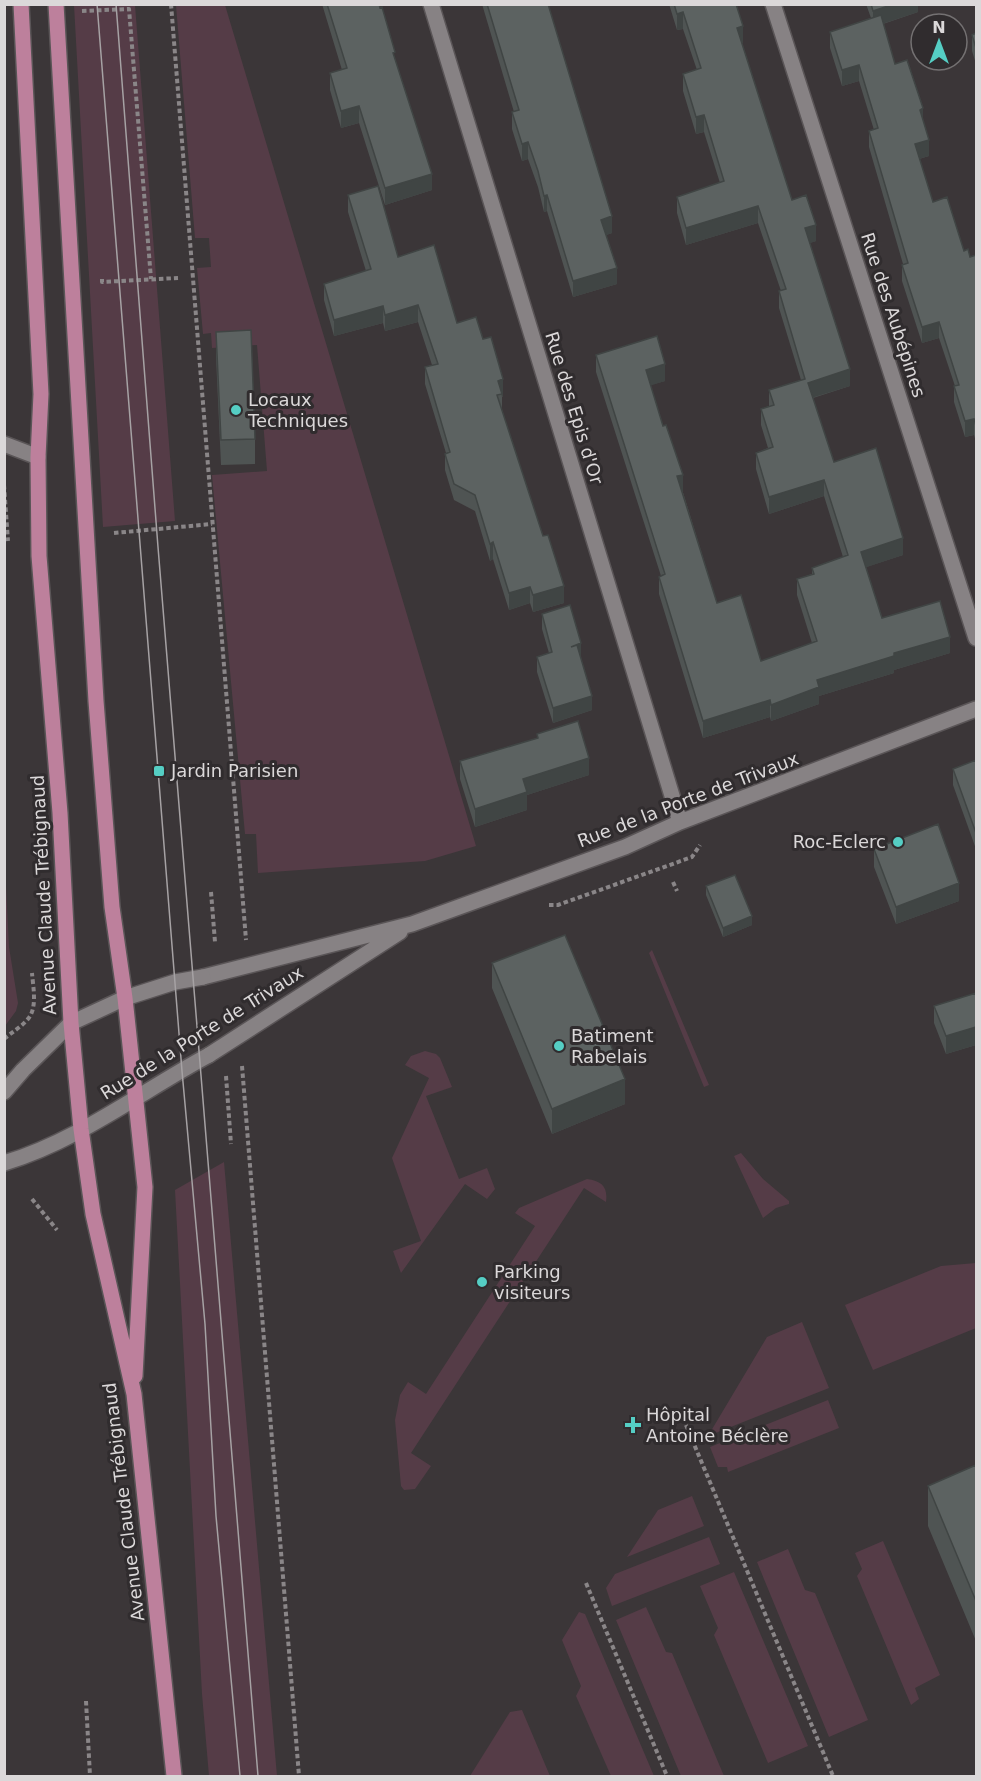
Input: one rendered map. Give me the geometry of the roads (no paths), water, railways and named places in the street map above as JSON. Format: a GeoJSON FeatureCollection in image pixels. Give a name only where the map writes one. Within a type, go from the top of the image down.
{"type":"FeatureCollection","features":[{"type":"Feature","properties":{"kind":"main road","name":"Avenue Claude Trébignaud"},"geometry":{"type":"LineString","coordinates":[[21,4],[41,394],[38,457],[39,556],[60,813],[71,1023],[81,1129],[93,1214],[134,1394],[174,1776]]}},
{"type":"Feature","properties":{"kind":"main road"},"geometry":{"type":"LineString","coordinates":[[56,4],[96,701],[112,907],[125,998],[145,1187],[134,1394]]}},
{"type":"Feature","properties":{"kind":"street","name":"Rue des Epis d'Or"},"geometry":{"type":"LineString","coordinates":[[430,4],[680,822]]}},
{"type":"Feature","properties":{"kind":"street","name":"Rue des Aubépines"},"geometry":{"type":"LineString","coordinates":[[773,4],[976,638]]}},
{"type":"Feature","properties":{"kind":"street"},"geometry":{"type":"LineString","coordinates":[[4,444],[38,457]]}},
{"type":"Feature","properties":{"kind":"street","name":"Rue de la Porte de Trivaux"},"geometry":{"type":"LineString","coordinates":[[4,1092],[71,1023],[125,998],[175,982],[412,924],[625,847],[680,822],[976,709]]}},
{"type":"Feature","properties":{"kind":"street","name":"Rue de la Porte de Trivaux"},"geometry":{"type":"LineString","coordinates":[[4,1163],[30,1155],[135,1099],[209,1055],[412,924]]}},
{"type":"Feature","properties":{"kind":"tram line"},"geometry":{"type":"LineString","coordinates":[[97,4],[182,1071],[205,1324],[216,1516],[240,1776]]}},
{"type":"Feature","properties":{"kind":"tram line"},"geometry":{"type":"LineString","coordinates":[[116,4],[258,1776]]}},
{"type":"Feature","properties":{"kind":"place","name":"Locaux Techniques"},"geometry":{"type":"Point","coordinates":[236,410]}},
{"type":"Feature","properties":{"kind":"place","name":"Jardin Parisien"},"geometry":{"type":"Point","coordinates":[159,771]}},
{"type":"Feature","properties":{"kind":"place","name":"Roc-Eclerc"},"geometry":{"type":"Point","coordinates":[898,842]}},
{"type":"Feature","properties":{"kind":"place","name":"Batiment Rabelais"},"geometry":{"type":"Point","coordinates":[559,1046]}},
{"type":"Feature","properties":{"kind":"place","name":"Parking visiteurs"},"geometry":{"type":"Point","coordinates":[482,1282]}},
{"type":"Feature","properties":{"kind":"place","name":"Hôpital Antoine Béclère"},"geometry":{"type":"Point","coordinates":[633,1425]}}]}
